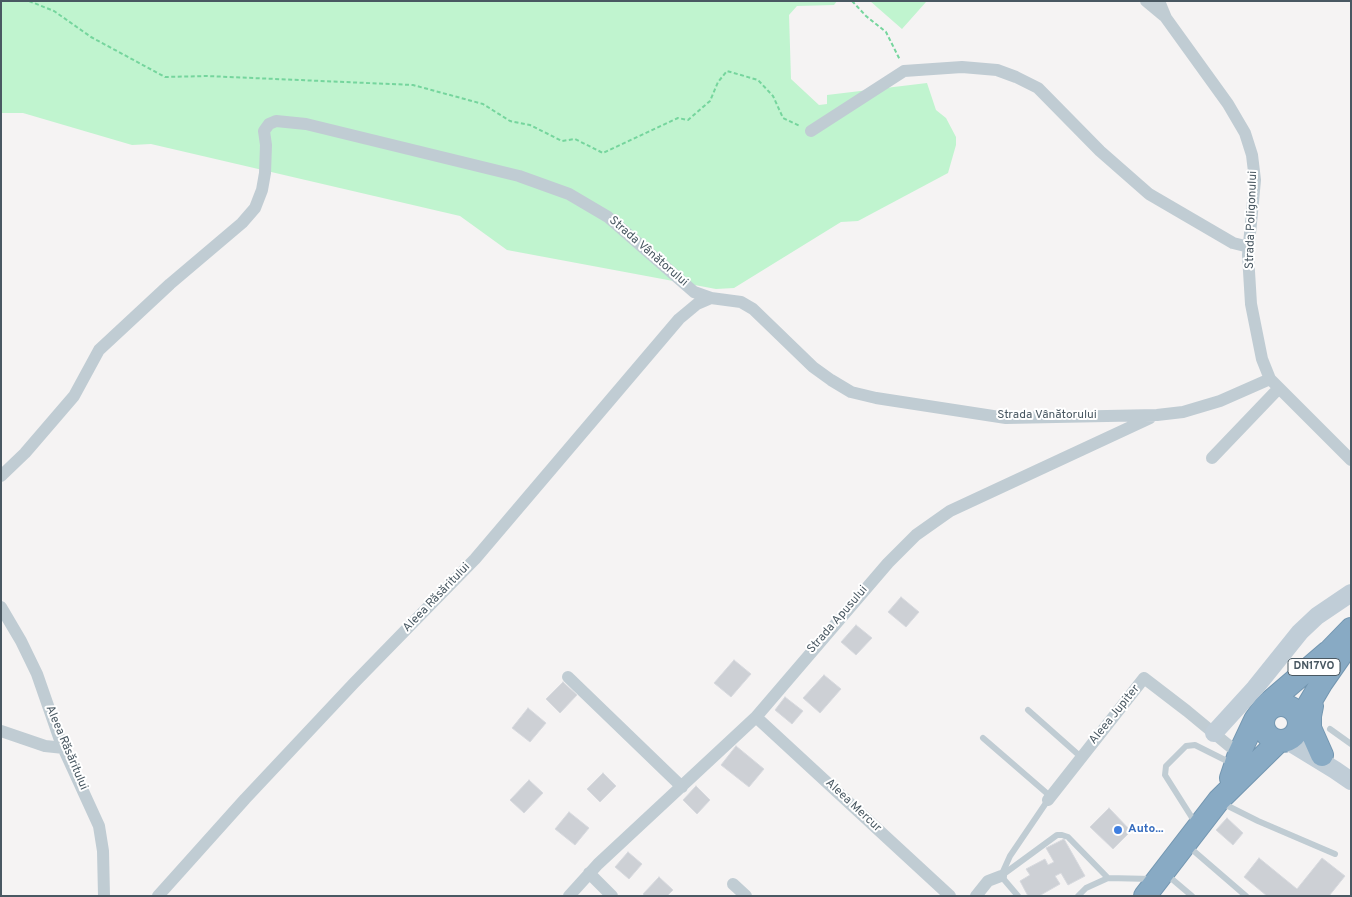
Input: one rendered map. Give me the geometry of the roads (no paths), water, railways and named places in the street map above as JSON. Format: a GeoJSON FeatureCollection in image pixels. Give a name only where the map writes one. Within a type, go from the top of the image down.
{"type":"FeatureCollection","features":[{"type":"Feature","properties":{"kind":"highway","name":"DN17VO"},"geometry":{"type":"LineString","coordinates":[[1219,800],[1235,766],[1263,724],[1269,710],[1279,705],[1351,629]]}},
{"type":"Feature","properties":{"kind":"highway","name":"DN17VO"},"geometry":{"type":"LineString","coordinates":[[1155,882],[1219,800],[1291,732],[1322,682],[1351,641]]}},
{"type":"Feature","properties":{"kind":"highway"},"geometry":{"type":"LineString","coordinates":[[1235,766],[1255,720],[1265,706],[1328,652]]}},
{"type":"Feature","properties":{"kind":"highway"},"geometry":{"type":"LineString","coordinates":[[1322,682],[1312,706],[1309,721],[1311,733],[1328,763]]}},
{"type":"Feature","properties":{"kind":"highway"},"geometry":{"type":"LineString","coordinates":[[1263,724],[1267,734],[1272,738],[1291,732],[1294,710],[1287,706],[1279,705]]}},
{"type":"Feature","properties":{"kind":"street"},"geometry":{"type":"LineString","coordinates":[[1146,1],[1166,18]]}},
{"type":"Feature","properties":{"kind":"street","name":"Strada Poligonului"},"geometry":{"type":"LineString","coordinates":[[1159,1],[1166,18],[1228,104],[1245,133],[1252,155],[1255,180],[1249,248],[1251,304],[1262,359],[1274,384],[1351,460]]}},
{"type":"Feature","properties":{"kind":"street"},"geometry":{"type":"LineString","coordinates":[[811,131],[904,71],[962,67],[997,70],[1038,88],[1100,152],[1149,194],[1233,243],[1249,248]]}},
{"type":"Feature","properties":{"kind":"street","name":"Strada Vânătorului"},"geometry":{"type":"LineString","coordinates":[[1,476],[74,396],[100,350],[170,284],[242,224],[255,208],[262,190],[265,173],[266,145],[264,131],[269,124],[276,120],[306,124],[519,176],[569,194],[608,217],[694,292],[710,298],[741,302],[753,309],[813,367],[851,392],[876,398],[1006,418],[1157,415],[1183,412],[1274,384]]}},
{"type":"Feature","properties":{"kind":"street","name":"Aleea Răsăritului"},"geometry":{"type":"LineString","coordinates":[[158,896],[320,719],[475,559],[679,319],[697,304],[710,298]]}},
{"type":"Feature","properties":{"kind":"street"},"geometry":{"type":"LineString","coordinates":[[1212,458],[1274,384]]}},
{"type":"Feature","properties":{"kind":"street","name":"Strada Apusului"},"geometry":{"type":"LineString","coordinates":[[569,896],[589,873],[756,717],[882,570],[916,535],[950,510],[1157,415]]}},
{"type":"Feature","properties":{"kind":"street"},"geometry":{"type":"LineString","coordinates":[[1214,733],[1255,688],[1300,632],[1317,616],[1351,593]]}},
{"type":"Feature","properties":{"kind":"street","name":"Aleea Răsăritului"},"geometry":{"type":"LineString","coordinates":[[1,608],[21,641],[37,674],[64,748],[100,826],[103,850],[104,896]]}},
{"type":"Feature","properties":{"kind":"street"},"geometry":{"type":"LineString","coordinates":[[568,677],[682,787]]}},
{"type":"Feature","properties":{"kind":"street","name":"Aleea Jupiter"},"geometry":{"type":"LineString","coordinates":[[1049,798],[1144,678],[1214,733],[1235,766]]}},
{"type":"Feature","properties":{"kind":"street","name":"Aleea Mercur"},"geometry":{"type":"LineString","coordinates":[[756,717],[950,896]]}},
{"type":"Feature","properties":{"kind":"street"},"geometry":{"type":"LineString","coordinates":[[1,731],[45,746],[64,748]]}},
{"type":"Feature","properties":{"kind":"street"},"geometry":{"type":"LineString","coordinates":[[1291,732],[1306,740],[1328,763],[1351,781]]}},
{"type":"Feature","properties":{"kind":"street"},"geometry":{"type":"LineString","coordinates":[[589,873],[612,896]]}},
{"type":"Feature","properties":{"kind":"street"},"geometry":{"type":"LineString","coordinates":[[976,896],[988,880],[1001,876]]}},
{"type":"Feature","properties":{"kind":"street"},"geometry":{"type":"LineString","coordinates":[[733,884],[746,896]]}},
{"type":"Feature","properties":{"kind":"lane"},"geometry":{"type":"LineString","coordinates":[[1028,710],[1081,757]]}},
{"type":"Feature","properties":{"kind":"lane"},"geometry":{"type":"LineString","coordinates":[[1330,729],[1351,744]]}},
{"type":"Feature","properties":{"kind":"lane"},"geometry":{"type":"LineString","coordinates":[[983,738],[1049,798],[1010,856],[1001,876]]}},
{"type":"Feature","properties":{"kind":"lane"},"geometry":{"type":"LineString","coordinates":[[1235,766],[1195,745],[1186,746],[1166,766],[1165,775],[1192,835],[1246,896]]}},
{"type":"Feature","properties":{"kind":"lane"},"geometry":{"type":"LineString","coordinates":[[1219,800],[1258,821],[1335,854]]}},
{"type":"Feature","properties":{"kind":"lane"},"geometry":{"type":"LineString","coordinates":[[1001,876],[1057,836],[1062,835],[1068,837],[1108,878]]}},
{"type":"Feature","properties":{"kind":"lane"},"geometry":{"type":"LineString","coordinates":[[1001,876],[1018,896]]}},
{"type":"Feature","properties":{"kind":"lane"},"geometry":{"type":"LineString","coordinates":[[1078,896],[1086,888],[1108,878],[1155,882],[1192,896]]}},
{"type":"Feature","properties":{"kind":"place","name":"Auto..."},"geometry":{"type":"Point","coordinates":[1118,830]}}]}
